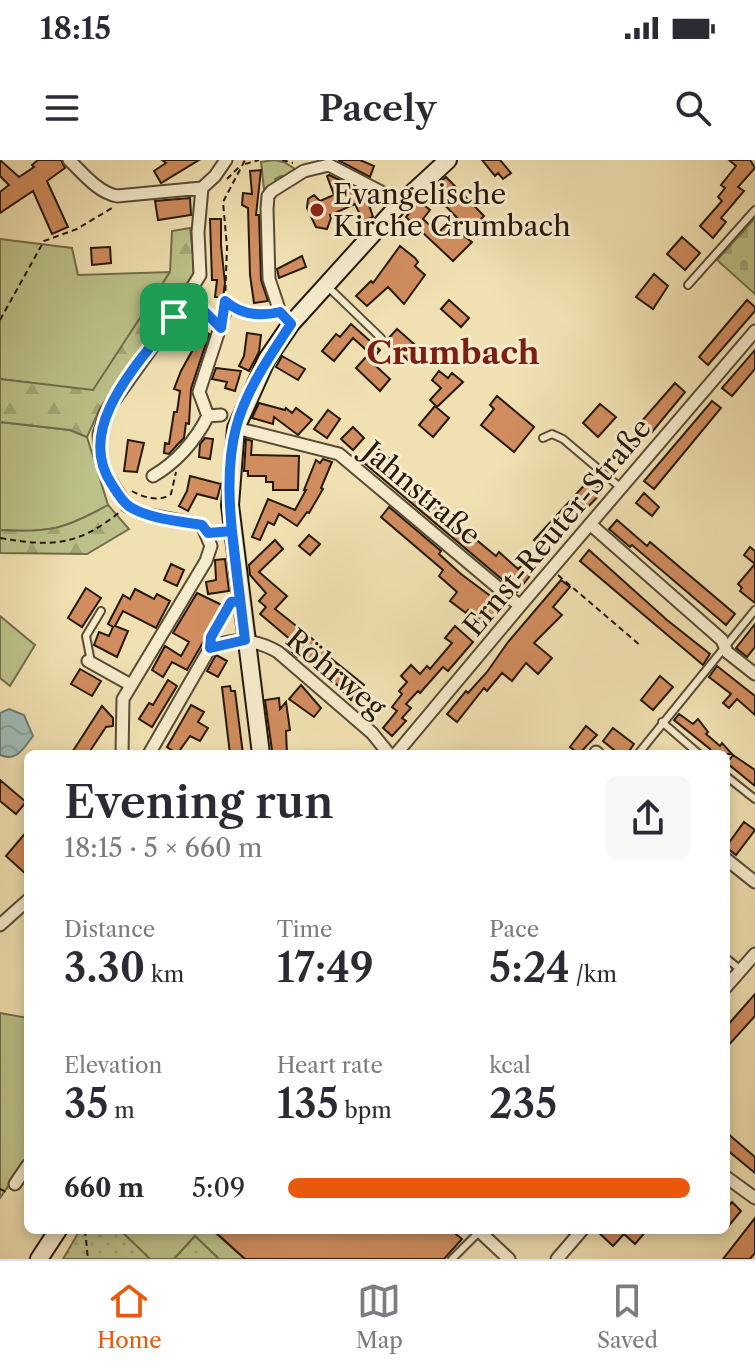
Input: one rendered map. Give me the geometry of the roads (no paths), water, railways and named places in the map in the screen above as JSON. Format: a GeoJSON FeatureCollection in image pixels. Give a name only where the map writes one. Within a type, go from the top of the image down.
{"type":"FeatureCollection","features":[{"type":"Feature","properties":{"kind":"main road"},"geometry":{"type":"LineString","coordinates":[[260,750],[232,531],[230,481],[236,428],[286,318],[326,284],[397,207],[448,160]]}},
{"type":"Feature","properties":{"kind":"main road"},"geometry":{"type":"LineString","coordinates":[[39,1259],[55,1234]]}},
{"type":"Feature","properties":{"kind":"street"},"geometry":{"type":"LineString","coordinates":[[69,160],[108,194],[125,196],[202,188],[226,160]]}},
{"type":"Feature","properties":{"kind":"street"},"geometry":{"type":"LineString","coordinates":[[286,318],[269,279],[268,196],[293,177],[316,166],[329,165],[383,193],[397,207]]}},
{"type":"Feature","properties":{"kind":"street"},"geometry":{"type":"LineString","coordinates":[[122,750],[123,699],[206,561],[211,546],[202,525],[145,514],[127,506],[105,473],[99,434],[106,412],[200,275],[198,232],[202,188]]}},
{"type":"Feature","properties":{"kind":"street"},"geometry":{"type":"LineString","coordinates":[[185,300],[204,311],[221,328]]}},
{"type":"Feature","properties":{"kind":"street"},"geometry":{"type":"LineString","coordinates":[[208,416],[199,392],[221,328],[225,306]]}},
{"type":"Feature","properties":{"kind":"street","name":"Ernst-Reuter-Straße"},"geometry":{"type":"LineString","coordinates":[[399,750],[755,331]]}},
{"type":"Feature","properties":{"kind":"street"},"geometry":{"type":"LineString","coordinates":[[208,416],[221,415]]}},
{"type":"Feature","properties":{"kind":"street"},"geometry":{"type":"LineString","coordinates":[[153,476],[174,463],[208,416]]}},
{"type":"Feature","properties":{"kind":"street","name":"Jahnstraße"},"geometry":{"type":"LineString","coordinates":[[236,428],[339,454],[520,606]]}},
{"type":"Feature","properties":{"kind":"street"},"geometry":{"type":"LineString","coordinates":[[590,524],[722,640],[727,652],[755,674]]}},
{"type":"Feature","properties":{"kind":"street"},"geometry":{"type":"LineString","coordinates":[[208,533],[232,531]]}},
{"type":"Feature","properties":{"kind":"street"},"geometry":{"type":"LineString","coordinates":[[151,750],[210,648],[245,640]]}},
{"type":"Feature","properties":{"kind":"street","name":"Röhrweg"},"geometry":{"type":"LineString","coordinates":[[245,640],[261,642],[278,652],[372,733],[386,750]]}},
{"type":"Feature","properties":{"kind":"street"},"geometry":{"type":"LineString","coordinates":[[90,661],[131,685]]}},
{"type":"Feature","properties":{"kind":"street"},"geometry":{"type":"LineString","coordinates":[[730,862],[755,882]]}},
{"type":"Feature","properties":{"kind":"street"},"geometry":{"type":"LineString","coordinates":[[0,925],[24,904]]}},
{"type":"Feature","properties":{"kind":"street"},"geometry":{"type":"LineString","coordinates":[[730,982],[755,954]]}},
{"type":"Feature","properties":{"kind":"street"},"geometry":{"type":"LineString","coordinates":[[15,1184],[24,1171]]}},
{"type":"Feature","properties":{"kind":"street"},"geometry":{"type":"LineString","coordinates":[[730,1180],[755,1198]]}},
{"type":"Feature","properties":{"kind":"street"},"geometry":{"type":"LineString","coordinates":[[483,1234],[509,1259]]}},
{"type":"Feature","properties":{"kind":"street"},"geometry":{"type":"LineString","coordinates":[[557,1259],[579,1234]]}},
{"type":"Feature","properties":{"kind":"lane"},"geometry":{"type":"LineString","coordinates":[[688,285],[755,210]]}},
{"type":"Feature","properties":{"kind":"lane"},"geometry":{"type":"LineString","coordinates":[[326,284],[381,338]]}},
{"type":"Feature","properties":{"kind":"lane"},"geometry":{"type":"LineString","coordinates":[[543,438],[552,434],[563,439],[621,488]]}},
{"type":"Feature","properties":{"kind":"lane"},"geometry":{"type":"LineString","coordinates":[[641,750],[755,610]]}},
{"type":"Feature","properties":{"kind":"lane"},"geometry":{"type":"LineString","coordinates":[[90,661],[86,636],[101,611]]}},
{"type":"Feature","properties":{"kind":"lane"},"geometry":{"type":"LineString","coordinates":[[662,722],[694,750]]}},
{"type":"Feature","properties":{"kind":"lane"},"geometry":{"type":"LineString","coordinates":[[730,779],[755,799]]}},
{"type":"Feature","properties":{"kind":"lane"},"geometry":{"type":"LineString","coordinates":[[730,961],[741,970]]}},
{"type":"Feature","properties":{"kind":"lane"},"geometry":{"type":"LineString","coordinates":[[452,1259],[475,1234]]}},
{"type":"Feature","properties":{"kind":"water"},"geometry":{"type":"Polygon","coordinates":[[[9,709],[24,715],[33,736],[19,753],[6,757],[0,755],[0,713],[9,709]]]}},
{"type":"Feature","properties":{"kind":"place","name":"Evangelische Kirche Crumbach"},"geometry":{"type":"Point","coordinates":[317,210]}},
{"type":"Feature","properties":{"kind":"district","name":"Crumbach"},"geometry":{"type":"Point","coordinates":[453,352]}}]}
